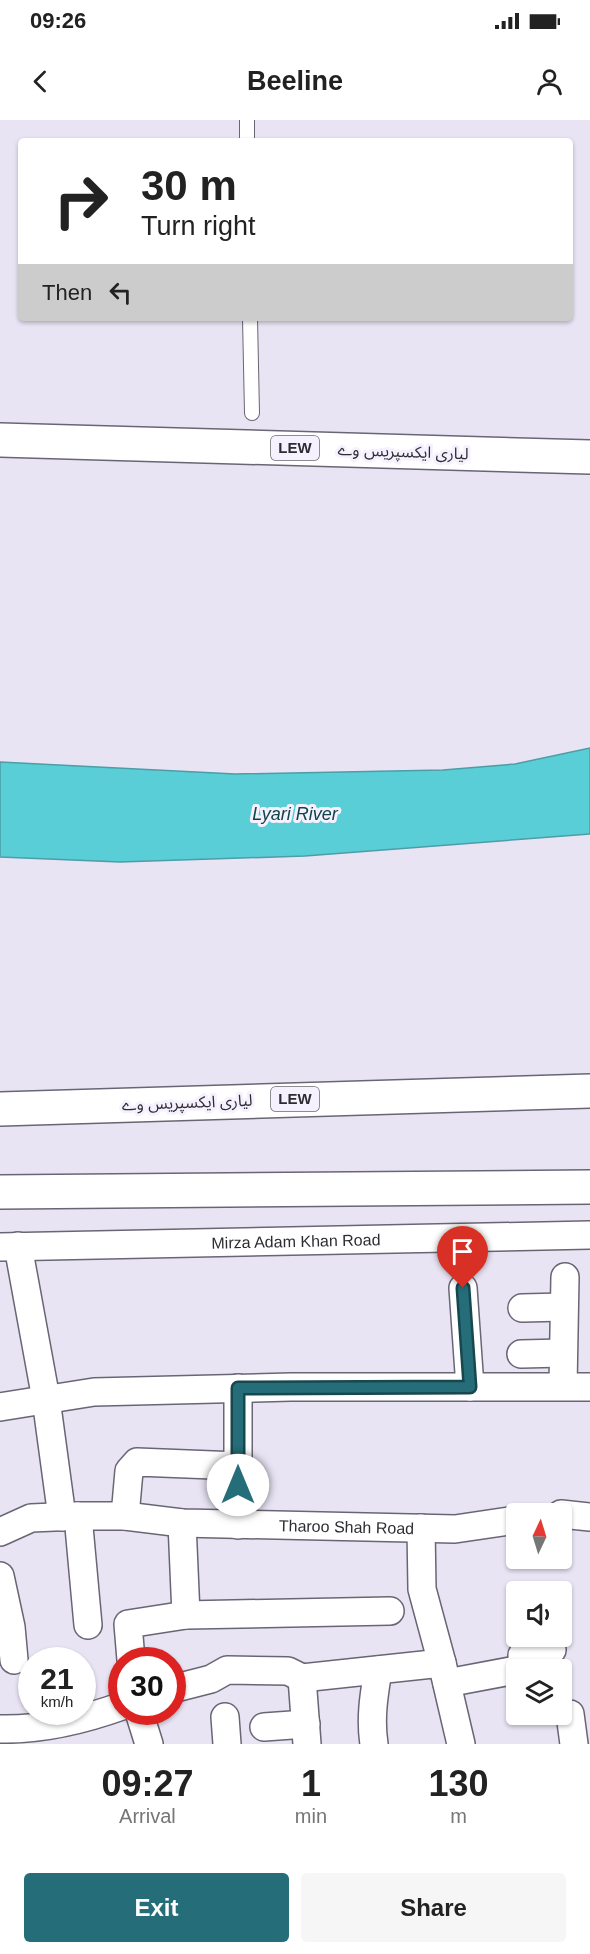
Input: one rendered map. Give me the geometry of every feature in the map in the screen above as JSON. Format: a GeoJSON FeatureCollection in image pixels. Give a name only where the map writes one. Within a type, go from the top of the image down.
{"type":"FeatureCollection","features":[{"type":"Feature","properties":{"kind":"main road","name":"لیاری ایکسپریس وے"},"geometry":{"type":"LineString","coordinates":[[0,440],[590,457]]}},
{"type":"Feature","properties":{"kind":"main road","name":"لیاری ایکسپریس وے"},"geometry":{"type":"LineString","coordinates":[[0,1109],[590,1090]]}},
{"type":"Feature","properties":{"kind":"main road"},"geometry":{"type":"LineString","coordinates":[[0,1192],[590,1187]]}},
{"type":"Feature","properties":{"kind":"street","name":"Mirza Adam Khan Road"},"geometry":{"type":"LineString","coordinates":[[9,1246],[590,1235]]}},
{"type":"Feature","properties":{"kind":"street"},"geometry":{"type":"LineString","coordinates":[[9,1246],[46,1399],[70,1516],[88,1625]]}},
{"type":"Feature","properties":{"kind":"street"},"geometry":{"type":"LineString","coordinates":[[563,1386],[565,1276]]}},
{"type":"Feature","properties":{"kind":"street"},"geometry":{"type":"LineString","coordinates":[[463,1288],[470,1387]]}},
{"type":"Feature","properties":{"kind":"street"},"geometry":{"type":"LineString","coordinates":[[522,1308],[564,1307]]}},
{"type":"Feature","properties":{"kind":"street"},"geometry":{"type":"LineString","coordinates":[[521,1354],[563,1353]]}},
{"type":"Feature","properties":{"kind":"street"},"geometry":{"type":"LineString","coordinates":[[0,1407],[94,1392],[238,1388],[590,1387]]}},
{"type":"Feature","properties":{"kind":"street"},"geometry":{"type":"LineString","coordinates":[[238,1388],[238,1525]]}},
{"type":"Feature","properties":{"kind":"street"},"geometry":{"type":"LineString","coordinates":[[125,1516],[129,1471],[137,1462],[238,1466]]}},
{"type":"Feature","properties":{"kind":"street"},"geometry":{"type":"LineString","coordinates":[[572,1515],[590,1517]]}},
{"type":"Feature","properties":{"kind":"street","name":"Tharoo Shah Road"},"geometry":{"type":"LineString","coordinates":[[0,1532],[31,1518],[70,1516],[125,1516],[182,1523],[238,1525],[455,1529],[506,1521]]}},
{"type":"Feature","properties":{"kind":"street"},"geometry":{"type":"LineString","coordinates":[[182,1523],[186,1615]]}},
{"type":"Feature","properties":{"kind":"street"},"geometry":{"type":"LineString","coordinates":[[421,1528],[422,1589],[445,1673],[461,1744]]}},
{"type":"Feature","properties":{"kind":"street"},"geometry":{"type":"LineString","coordinates":[[0,1576],[11,1627],[14,1660]]}},
{"type":"Feature","properties":{"kind":"street"},"geometry":{"type":"LineString","coordinates":[[131,1647],[128,1623],[186,1615],[390,1611]]}},
{"type":"Feature","properties":{"kind":"street"},"geometry":{"type":"LineString","coordinates":[[522,1659],[522,1655],[552,1650]]}},
{"type":"Feature","properties":{"kind":"street"},"geometry":{"type":"LineString","coordinates":[[186,1685],[211,1679],[227,1670],[288,1671],[302,1678],[378,1670],[445,1673],[506,1670]]}},
{"type":"Feature","properties":{"kind":"street"},"geometry":{"type":"LineString","coordinates":[[374,1744],[371,1726],[378,1670]]}},
{"type":"Feature","properties":{"kind":"street"},"geometry":{"type":"LineString","coordinates":[[264,1727],[307,1734],[302,1678]]}},
{"type":"Feature","properties":{"kind":"street"},"geometry":{"type":"LineString","coordinates":[[0,1729],[36,1729],[108,1711]]}},
{"type":"Feature","properties":{"kind":"street"},"geometry":{"type":"LineString","coordinates":[[225,1717],[227,1744]]}},
{"type":"Feature","properties":{"kind":"street"},"geometry":{"type":"LineString","coordinates":[[144,1725],[149,1744]]}},
{"type":"Feature","properties":{"kind":"street"},"geometry":{"type":"LineString","coordinates":[[571,1725],[574,1744]]}},
{"type":"Feature","properties":{"kind":"lane"},"geometry":{"type":"LineString","coordinates":[[247,120],[247,138]]}},
{"type":"Feature","properties":{"kind":"lane"},"geometry":{"type":"LineString","coordinates":[[250,321],[252,413]]}},
{"type":"Feature","properties":{"kind":"water","name":"Lyari River"},"geometry":{"type":"Polygon","coordinates":[[[590,748],[590,834],[305,856],[120,862],[0,857],[0,762],[235,774],[443,770],[515,764],[590,748]]]}},
{"type":"Feature","properties":{"kind":"route"},"geometry":{"type":"LineString","coordinates":[[238,1485],[238,1388],[470,1387],[463,1288]]}}]}
